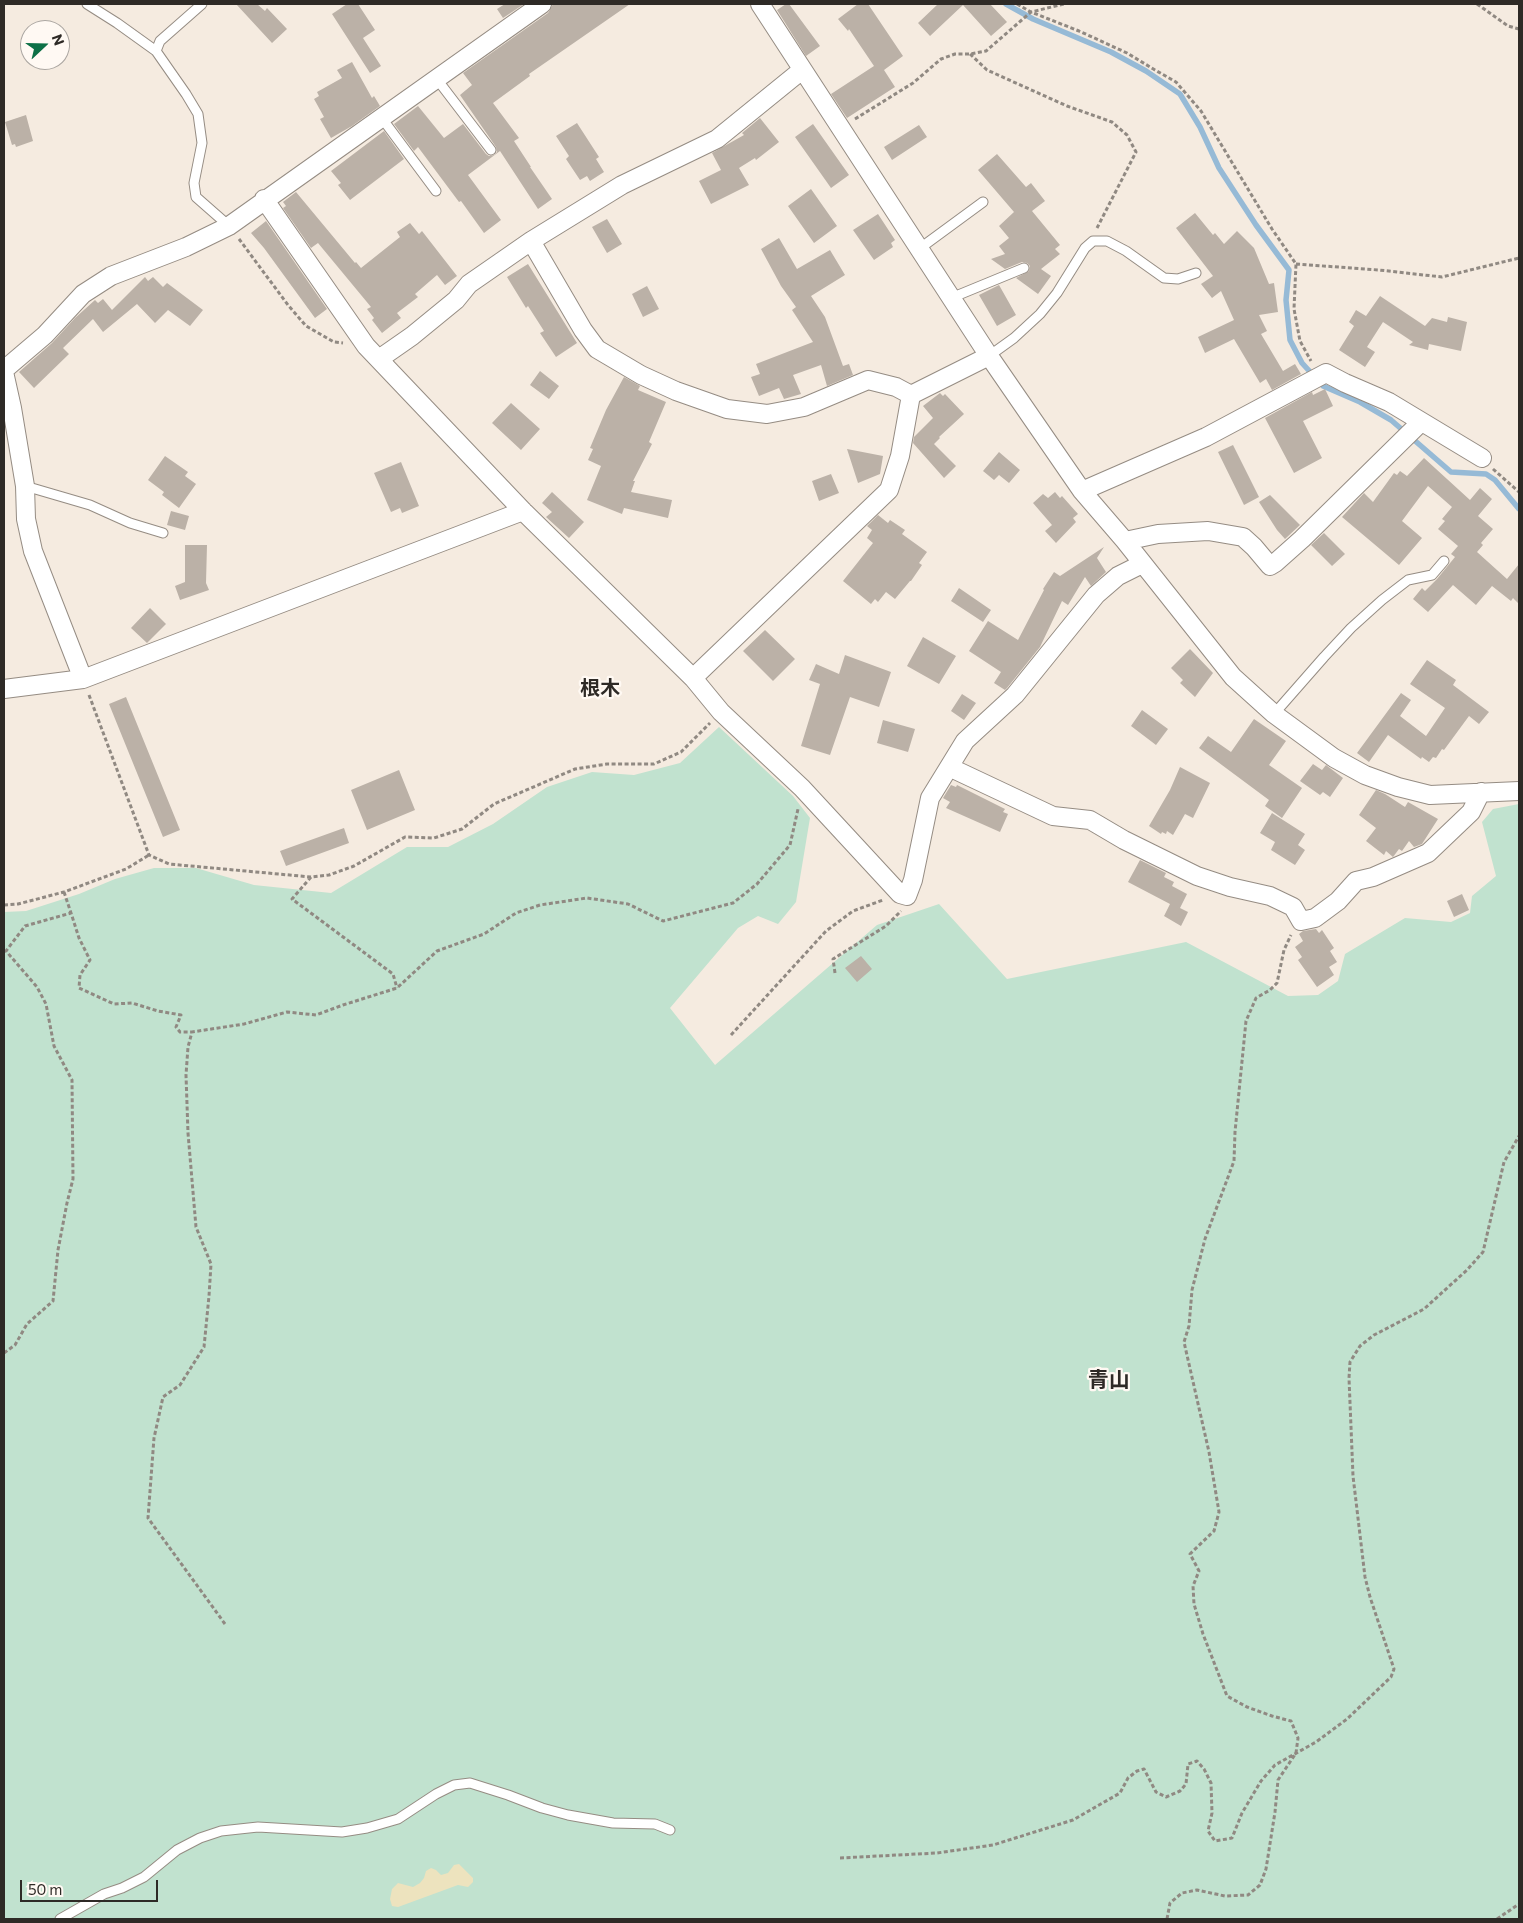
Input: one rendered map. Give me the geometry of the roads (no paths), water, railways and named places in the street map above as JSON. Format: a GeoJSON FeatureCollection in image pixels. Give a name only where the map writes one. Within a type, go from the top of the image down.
{"type":"FeatureCollection","features":[{"type":"Feature","properties":{"kind":"street"},"geometry":{"type":"LineString","coordinates":[[83,679],[33,551],[26,519],[25,486],[4,371],[44,335],[83,294],[111,276],[186,247],[229,226],[264,199],[542,4]]}},
{"type":"Feature","properties":{"kind":"street"},"geometry":{"type":"LineString","coordinates":[[760,4],[989,356],[1082,491],[1125,541],[1233,677],[1274,714],[1334,758],[1365,775],[1398,787],[1430,795],[1519,791]]}},
{"type":"Feature","properties":{"kind":"street"},"geometry":{"type":"LineString","coordinates":[[379,359],[412,336],[456,300],[469,284],[531,241],[622,185],[717,139],[802,70]]}},
{"type":"Feature","properties":{"kind":"street"},"geometry":{"type":"LineString","coordinates":[[264,199],[366,346],[523,511],[693,678],[721,712],[802,788],[903,895],[913,880],[930,798],[965,741],[1014,695],[1096,595],[1118,576],[1142,564]]}},
{"type":"Feature","properties":{"kind":"street"},"geometry":{"type":"LineString","coordinates":[[531,241],[583,330],[597,350],[641,375],[676,391],[727,409],[766,414],[804,407],[868,380],[896,387],[911,394]]}},
{"type":"Feature","properties":{"kind":"street"},"geometry":{"type":"LineString","coordinates":[[911,394],[989,356]]}},
{"type":"Feature","properties":{"kind":"street"},"geometry":{"type":"LineString","coordinates":[[1082,491],[1206,438],[1326,373],[1389,402],[1482,458]]}},
{"type":"Feature","properties":{"kind":"street"},"geometry":{"type":"LineString","coordinates":[[693,678],[889,490],[900,456],[911,394]]}},
{"type":"Feature","properties":{"kind":"street"},"geometry":{"type":"LineString","coordinates":[[1125,541],[1158,534],[1208,531],[1243,537],[1270,566],[1276,563],[1315,527],[1421,422]]}},
{"type":"Feature","properties":{"kind":"street"},"geometry":{"type":"LineString","coordinates":[[4,689],[83,679],[523,511]]}},
{"type":"Feature","properties":{"kind":"street"},"geometry":{"type":"LineString","coordinates":[[949,767],[1053,816],[1090,820],[1124,840],[1197,876],[1230,887],[1270,896],[1293,907],[1301,921],[1315,918],[1338,900],[1356,881],[1373,876],[1428,853],[1471,812],[1481,792]]}},
{"type":"Feature","properties":{"kind":"lane"},"geometry":{"type":"LineString","coordinates":[[87,4],[117,22],[156,50],[198,114],[202,143],[194,183],[196,197],[229,226]]}},
{"type":"Feature","properties":{"kind":"lane"},"geometry":{"type":"LineString","coordinates":[[156,50],[160,41],[202,4]]}},
{"type":"Feature","properties":{"kind":"lane"},"geometry":{"type":"LineString","coordinates":[[436,78],[491,150]]}},
{"type":"Feature","properties":{"kind":"lane"},"geometry":{"type":"LineString","coordinates":[[381,117],[436,191]]}},
{"type":"Feature","properties":{"kind":"lane"},"geometry":{"type":"LineString","coordinates":[[919,249],[983,202]]}},
{"type":"Feature","properties":{"kind":"lane"},"geometry":{"type":"LineString","coordinates":[[989,356],[1014,338],[1040,314],[1057,293],[1085,248],[1093,241],[1108,241],[1126,251],[1164,278],[1178,279],[1196,274]]}},
{"type":"Feature","properties":{"kind":"lane"},"geometry":{"type":"LineString","coordinates":[[951,298],[1024,268]]}},
{"type":"Feature","properties":{"kind":"lane"},"geometry":{"type":"LineString","coordinates":[[25,486],[90,506],[130,523],[163,533]]}},
{"type":"Feature","properties":{"kind":"lane"},"geometry":{"type":"LineString","coordinates":[[1274,714],[1324,657],[1375,606],[1408,580],[1432,575],[1444,561]]}},
{"type":"Feature","properties":{"kind":"lane"},"geometry":{"type":"LineString","coordinates":[[60,1919],[104,1894],[122,1888],[144,1877],[177,1850],[200,1838],[221,1831],[258,1827],[342,1832],[367,1828],[398,1819],[436,1794],[454,1785],[470,1782],[542,1808],[568,1815],[613,1823],[655,1824],[670,1830]]}},
{"type":"Feature","properties":{"kind":"waterway"},"geometry":{"type":"LineString","coordinates":[[1006,4],[1033,19],[1111,52],[1146,71],[1180,94],[1200,127],[1219,168],[1256,225],[1289,270],[1286,300],[1290,340],[1302,363],[1323,386],[1360,402],[1391,420],[1451,472],[1486,474],[1495,480],[1519,509]]}},
{"type":"Feature","properties":{"kind":"district","name":"根木"},"geometry":{"type":"Point","coordinates":[600,688]}},
{"type":"Feature","properties":{"kind":"district","name":"青山"},"geometry":{"type":"Point","coordinates":[1109,1380]}}]}
